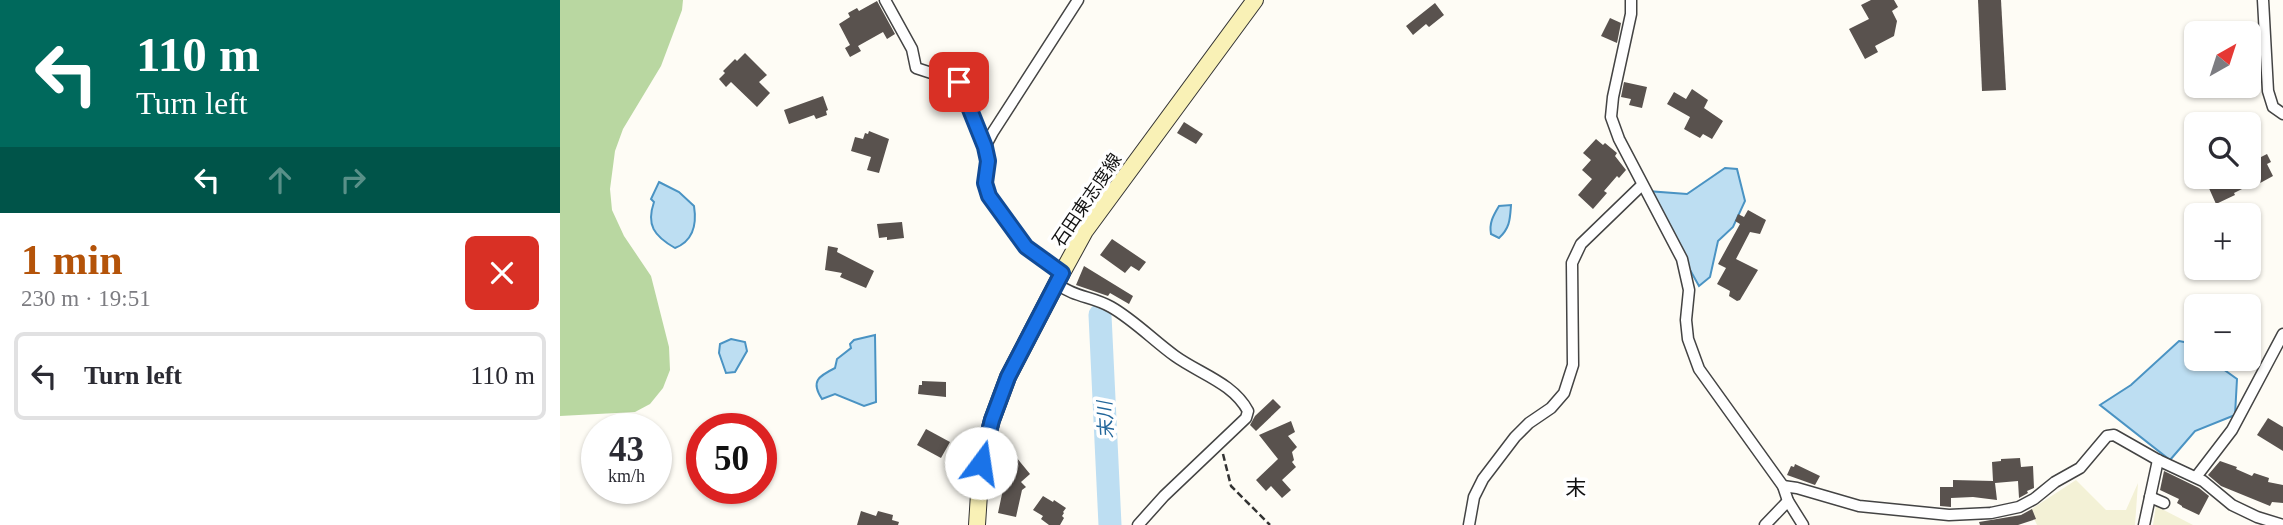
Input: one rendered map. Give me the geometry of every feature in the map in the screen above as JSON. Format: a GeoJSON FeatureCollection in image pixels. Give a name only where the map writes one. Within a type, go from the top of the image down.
{"type":"FeatureCollection","features":[{"type":"Feature","properties":{"kind":"main road","name":"石田東志度線"},"geometry":{"type":"LineString","coordinates":[[977,525],[981,463],[992,420],[1008,377],[1059,278],[1085,231],[1255,0]]}},
{"type":"Feature","properties":{"kind":"street"},"geometry":{"type":"LineString","coordinates":[[885,0],[912,49],[916,68],[959,82],[985,147],[988,161],[985,183],[989,196],[1026,247],[1059,278],[1069,293],[1113,308],[1177,358],[1220,382],[1245,404],[1248,411],[1246,418],[1164,496],[1138,525]]}},
{"type":"Feature","properties":{"kind":"street"},"geometry":{"type":"LineString","coordinates":[[985,147],[1078,0]]}},
{"type":"Feature","properties":{"kind":"street"},"geometry":{"type":"LineString","coordinates":[[1631,0],[1631,14],[1611,117],[1619,139],[1685,269],[1689,290],[1686,320],[1688,340],[1699,369],[1783,486],[1803,525]]}},
{"type":"Feature","properties":{"kind":"street"},"geometry":{"type":"LineString","coordinates":[[2263,0],[2268,91],[2273,107],[2283,114]]}},
{"type":"Feature","properties":{"kind":"street"},"geometry":{"type":"LineString","coordinates":[[1469,525],[1474,497],[1483,479],[1515,437],[1529,423],[1551,408],[1564,393],[1573,366],[1572,262],[1581,244],[1642,185]]}},
{"type":"Feature","properties":{"kind":"street"},"geometry":{"type":"LineString","coordinates":[[2196,477],[2232,430],[2283,334]]}},
{"type":"Feature","properties":{"kind":"street"},"geometry":{"type":"LineString","coordinates":[[1783,486],[1858,506],[1949,515],[1982,514],[2019,507],[2035,499],[2055,482],[2080,468],[2107,436],[2114,435],[2158,460],[2196,477],[2232,505],[2283,525]]}},
{"type":"Feature","properties":{"kind":"street"},"geometry":{"type":"LineString","coordinates":[[2144,525],[2158,460]]}},
{"type":"Feature","properties":{"kind":"street"},"geometry":{"type":"LineString","coordinates":[[2150,497],[2164,503]]}},
{"type":"Feature","properties":{"kind":"street"},"geometry":{"type":"LineString","coordinates":[[1765,525],[1788,500]]}},
{"type":"Feature","properties":{"kind":"path"},"geometry":{"type":"LineString","coordinates":[[1220,444],[1231,486],[1270,525]]}},
{"type":"Feature","properties":{"kind":"shaded area"},"geometry":{"type":"Polygon","coordinates":[[[2076,480],[2106,510],[2126,510],[2138,483],[2135,525],[2037,525],[2030,510],[2076,480]]]}},
{"type":"Feature","properties":{"kind":"shaded area"},"geometry":{"type":"Polygon","coordinates":[[[2156,506],[2193,525],[2153,525],[2156,506]]]}},
{"type":"Feature","properties":{"kind":"green space"},"geometry":{"type":"Polygon","coordinates":[[[560,0],[683,0],[682,10],[661,66],[623,129],[615,151],[610,189],[612,210],[624,236],[651,276],[669,347],[670,370],[663,388],[650,404],[635,412],[560,416],[560,0]]]}},
{"type":"Feature","properties":{"kind":"water"},"geometry":{"type":"Polygon","coordinates":[[[1725,168],[1737,169],[1745,201],[1733,227],[1718,241],[1710,277],[1699,286],[1646,191],[1687,194],[1725,168]]]}},
{"type":"Feature","properties":{"kind":"water"},"geometry":{"type":"Polygon","coordinates":[[[659,182],[679,192],[694,206],[695,220],[690,237],[675,248],[657,234],[652,223],[654,202],[651,199],[659,182]]]}},
{"type":"Feature","properties":{"kind":"water"},"geometry":{"type":"Polygon","coordinates":[[[1511,205],[1510,219],[1505,231],[1499,238],[1491,234],[1492,220],[1499,206],[1511,205]]]}},
{"type":"Feature","properties":{"kind":"water"},"geometry":{"type":"Polygon","coordinates":[[[875,335],[876,402],[864,406],[835,394],[822,399],[818,393],[818,380],[835,368],[837,359],[851,348],[850,344],[854,340],[875,335]]]}},
{"type":"Feature","properties":{"kind":"water"},"geometry":{"type":"Polygon","coordinates":[[[731,339],[745,342],[747,351],[735,372],[726,373],[719,353],[720,344],[731,339]]]}},
{"type":"Feature","properties":{"kind":"water"},"geometry":{"type":"Polygon","coordinates":[[[2179,341],[2184,342],[2184,371],[2226,371],[2237,379],[2235,415],[2195,431],[2170,460],[2100,405],[2131,385],[2179,341]]]}},
{"type":"Feature","properties":{"kind":"building"},"geometry":{"type":"Polygon","coordinates":[[[1871,0],[1894,0],[1898,7],[1892,11],[1897,21],[1894,36],[1875,46],[1878,52],[1865,59],[1849,29],[1869,19],[1861,5],[1871,0]]]}},
{"type":"Feature","properties":{"kind":"building"},"geometry":{"type":"Polygon","coordinates":[[[1978,0],[2001,0],[2006,90],[1982,91],[1978,0]]]}},
{"type":"Feature","properties":{"kind":"building"},"geometry":{"type":"Polygon","coordinates":[[[877,1],[895,34],[887,39],[883,32],[858,46],[861,51],[850,57],[845,48],[850,45],[839,24],[850,17],[848,13],[857,8],[859,11],[877,1]]]}},
{"type":"Feature","properties":{"kind":"building"},"geometry":{"type":"Polygon","coordinates":[[[1435,3],[1444,15],[1429,27],[1426,24],[1413,35],[1406,26],[1435,3]]]}},
{"type":"Feature","properties":{"kind":"building"},"geometry":{"type":"Polygon","coordinates":[[[1610,18],[1621,23],[1617,43],[1601,36],[1610,18]]]}},
{"type":"Feature","properties":{"kind":"building"},"geometry":{"type":"Polygon","coordinates":[[[745,53],[767,75],[759,82],[770,93],[757,107],[731,82],[726,87],[719,79],[735,59],[737,61],[745,53]]]}},
{"type":"Feature","properties":{"kind":"building"},"geometry":{"type":"Polygon","coordinates":[[[1624,82],[1647,87],[1642,108],[1629,105],[1631,99],[1621,97],[1624,82]]]}},
{"type":"Feature","properties":{"kind":"building"},"geometry":{"type":"Polygon","coordinates":[[[1692,89],[1708,100],[1704,108],[1723,121],[1712,139],[1703,134],[1700,138],[1684,129],[1690,117],[1667,104],[1674,92],[1686,99],[1692,89]]]}},
{"type":"Feature","properties":{"kind":"building"},"geometry":{"type":"Polygon","coordinates":[[[823,96],[827,115],[816,119],[814,115],[789,124],[784,110],[823,96]]]}},
{"type":"Feature","properties":{"kind":"building"},"geometry":{"type":"Polygon","coordinates":[[[1184,122],[1203,134],[1196,144],[1177,133],[1184,122]]]}},
{"type":"Feature","properties":{"kind":"building"},"geometry":{"type":"Polygon","coordinates":[[[869,131],[889,139],[879,173],[867,170],[871,157],[851,151],[855,137],[863,139],[869,131]]]}},
{"type":"Feature","properties":{"kind":"building"},"geometry":{"type":"Polygon","coordinates":[[[1596,139],[1617,153],[1615,156],[1626,170],[1604,191],[1607,193],[1593,209],[1578,195],[1592,179],[1582,170],[1591,160],[1583,153],[1596,139]]]}},
{"type":"Feature","properties":{"kind":"building"},"geometry":{"type":"Polygon","coordinates":[[[2267,154],[2271,162],[2267,164],[2273,176],[2261,183],[2261,157],[2267,154]]]}},
{"type":"Feature","properties":{"kind":"building"},"geometry":{"type":"Polygon","coordinates":[[[2209,189],[2242,189],[2234,193],[2235,195],[2216,203],[2209,189]]]}},
{"type":"Feature","properties":{"kind":"building"},"geometry":{"type":"Polygon","coordinates":[[[1748,210],[1766,220],[1760,234],[1750,232],[1736,259],[1758,270],[1737,301],[1729,296],[1730,291],[1717,284],[1726,268],[1718,264],[1740,224],[1735,221],[1738,214],[1744,217],[1748,210]]]}},
{"type":"Feature","properties":{"kind":"building"},"geometry":{"type":"Polygon","coordinates":[[[902,222],[904,238],[879,238],[877,224],[902,222]]]}},
{"type":"Feature","properties":{"kind":"building"},"geometry":{"type":"Polygon","coordinates":[[[1112,239],[1146,262],[1139,271],[1131,266],[1125,273],[1100,255],[1112,239]]]}},
{"type":"Feature","properties":{"kind":"building"},"geometry":{"type":"Polygon","coordinates":[[[828,246],[838,248],[837,252],[874,271],[866,288],[840,277],[842,273],[825,270],[828,246]]]}},
{"type":"Feature","properties":{"kind":"building"},"geometry":{"type":"Polygon","coordinates":[[[1084,266],[1133,296],[1129,304],[1110,293],[1108,296],[1076,285],[1084,266]]]}},
{"type":"Feature","properties":{"kind":"building"},"geometry":{"type":"Polygon","coordinates":[[[922,381],[946,382],[946,397],[918,394],[922,381]]]}},
{"type":"Feature","properties":{"kind":"building"},"geometry":{"type":"Polygon","coordinates":[[[1273,399],[1281,407],[1256,431],[1250,425],[1255,416],[1273,399]]]}},
{"type":"Feature","properties":{"kind":"building"},"geometry":{"type":"Polygon","coordinates":[[[2268,418],[2283,427],[2283,451],[2257,435],[2268,418]]]}},
{"type":"Feature","properties":{"kind":"building"},"geometry":{"type":"Polygon","coordinates":[[[1291,421],[1295,432],[1288,436],[1297,447],[1292,452],[1292,462],[1296,467],[1282,480],[1291,490],[1282,498],[1271,486],[1266,491],[1256,480],[1278,459],[1259,435],[1291,421]]]}},
{"type":"Feature","properties":{"kind":"building"},"geometry":{"type":"Polygon","coordinates":[[[926,429],[950,442],[941,458],[917,445],[926,429]]]}},
{"type":"Feature","properties":{"kind":"building"},"geometry":{"type":"Polygon","coordinates":[[[1016,457],[1030,474],[1021,482],[1026,487],[1022,490],[1016,517],[998,513],[1005,480],[998,472],[1016,457]]]}},
{"type":"Feature","properties":{"kind":"building"},"geometry":{"type":"Polygon","coordinates":[[[2020,458],[2021,467],[2033,466],[2034,488],[2027,491],[2028,493],[2019,498],[2018,481],[1995,483],[1997,500],[1951,498],[1951,507],[1940,506],[1940,487],[1953,487],[1953,480],[1993,481],[1992,462],[2020,458]]]}},
{"type":"Feature","properties":{"kind":"building"},"geometry":{"type":"Polygon","coordinates":[[[2220,461],[2252,476],[2254,473],[2269,478],[2268,482],[2283,485],[2283,503],[2272,502],[2270,506],[2221,486],[2208,475],[2220,461]]]}},
{"type":"Feature","properties":{"kind":"building"},"geometry":{"type":"Polygon","coordinates":[[[1795,464],[1820,476],[1815,485],[1787,475],[1795,464]]]}},
{"type":"Feature","properties":{"kind":"building"},"geometry":{"type":"Polygon","coordinates":[[[2164,471],[2199,488],[2209,496],[2199,515],[2177,503],[2179,499],[2160,490],[2164,471]]]}},
{"type":"Feature","properties":{"kind":"building"},"geometry":{"type":"Polygon","coordinates":[[[1043,496],[1066,508],[1060,525],[1049,525],[1041,519],[1043,516],[1033,510],[1043,496]]]}},
{"type":"Feature","properties":{"kind":"building"},"geometry":{"type":"Polygon","coordinates":[[[2032,509],[2036,519],[2018,525],[1980,525],[1979,522],[2021,515],[2032,509]]]}},
{"type":"Feature","properties":{"kind":"building"},"geometry":{"type":"Polygon","coordinates":[[[861,511],[876,516],[878,511],[893,515],[892,520],[899,522],[898,525],[857,525],[861,511]]]}},
{"type":"Feature","properties":{"kind":"waterway","name":"末川"},"geometry":{"type":"LineString","coordinates":[[1100,315],[1110,525]]}},
{"type":"Feature","properties":{"kind":"district","name":"末"},"geometry":{"type":"Point","coordinates":[1576,488]}},
{"type":"Feature","properties":{"kind":"route"},"geometry":{"type":"LineString","coordinates":[[959,82],[985,147],[988,161],[985,183],[989,196],[1026,247],[1062,273],[1008,377],[992,420],[981,463]]}}]}
